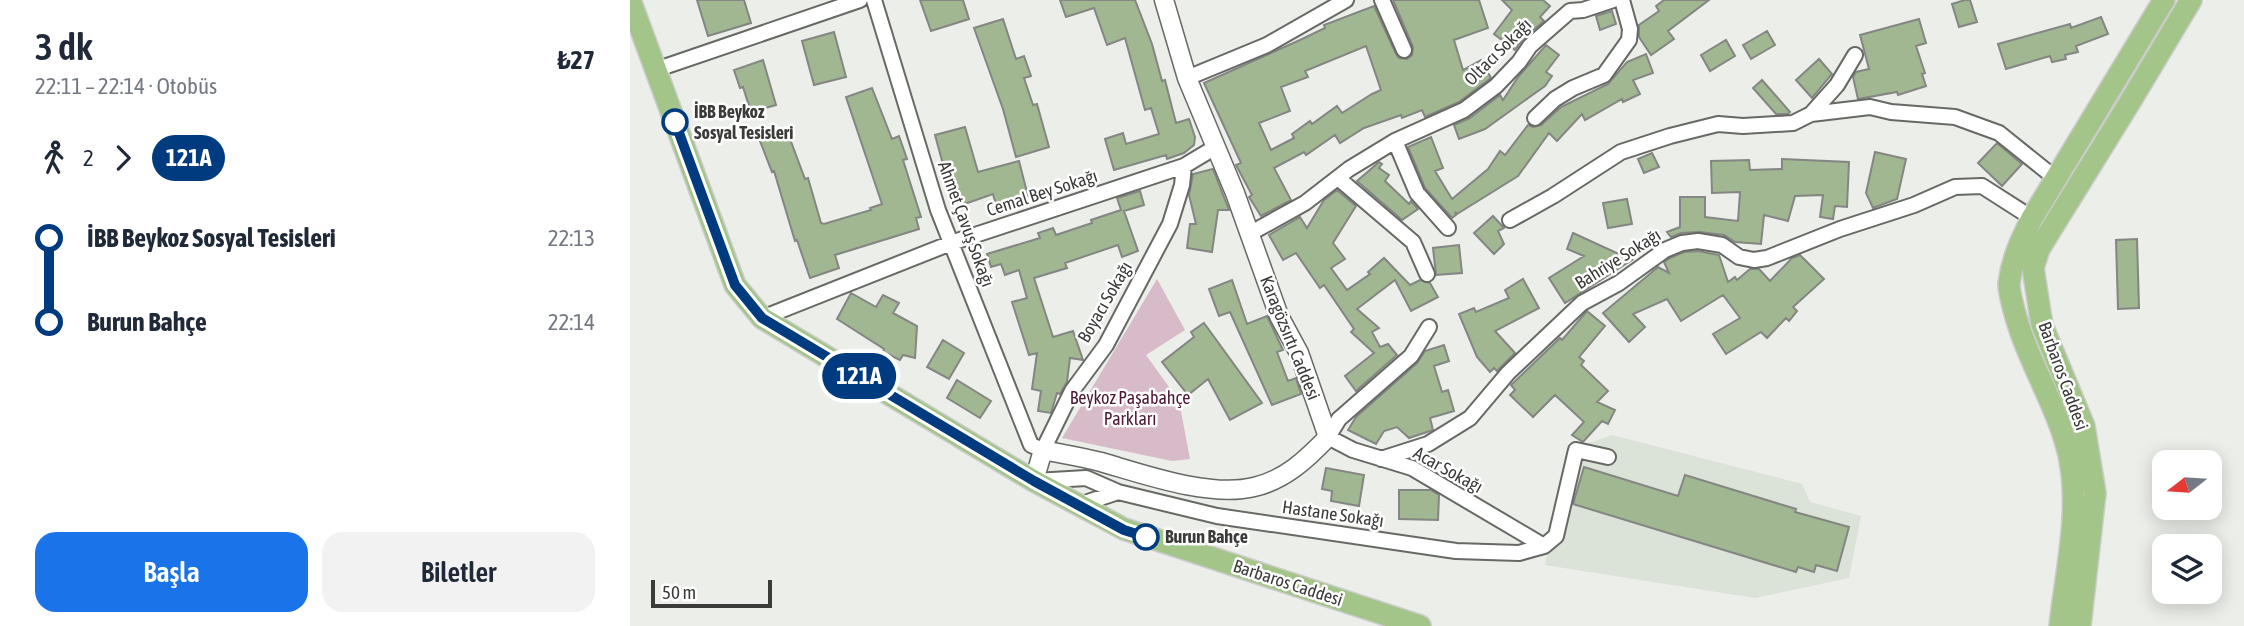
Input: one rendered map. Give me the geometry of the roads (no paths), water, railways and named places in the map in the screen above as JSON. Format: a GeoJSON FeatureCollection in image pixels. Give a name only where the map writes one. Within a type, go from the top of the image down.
{"type":"FeatureCollection","features":[{"type":"Feature","properties":{"kind":"main road","name":"Barbaros Caddesi"},"geometry":{"type":"LineString","coordinates":[[631,0],[735,285],[762,318],[1034,481],[1124,530],[1420,626]]}},
{"type":"Feature","properties":{"kind":"main road","name":"Barbaros Caddesi"},"geometry":{"type":"LineString","coordinates":[[2060,626],[2072,534],[2074,492],[2069,456],[2059,421],[2026,348],[2009,287],[2015,254],[2032,218],[2164,0]]}},
{"type":"Feature","properties":{"kind":"main road","name":"Barbaros Caddesi"},"geometry":{"type":"LineString","coordinates":[[2080,626],[2095,493],[2084,426],[2042,325],[2034,268],[2039,249],[2191,0]]}},
{"type":"Feature","properties":{"kind":"street"},"geometry":{"type":"LineString","coordinates":[[655,70],[860,0]]}},
{"type":"Feature","properties":{"kind":"street","name":"Ahmet Çavuş Sokağı"},"geometry":{"type":"LineString","coordinates":[[874,0],[937,210],[1031,445],[1043,450]]}},
{"type":"Feature","properties":{"kind":"street","name":"Karagözsırtı Caddesi"},"geometry":{"type":"LineString","coordinates":[[1164,0],[1188,78],[1214,148],[1279,316],[1300,353],[1328,437]]}},
{"type":"Feature","properties":{"kind":"street"},"geometry":{"type":"LineString","coordinates":[[1188,78],[1267,46],[1346,0]]}},
{"type":"Feature","properties":{"kind":"street"},"geometry":{"type":"LineString","coordinates":[[1382,0],[1404,50]]}},
{"type":"Feature","properties":{"kind":"street","name":"Oltacı Sokağı"},"geometry":{"type":"LineString","coordinates":[[1249,234],[1305,203],[1395,141],[1464,110],[1496,86],[1565,6],[1583,10],[1613,0]]}},
{"type":"Feature","properties":{"kind":"street"},"geometry":{"type":"LineString","coordinates":[[1535,118],[1555,99],[1604,75],[1629,40],[1630,29],[1622,0]]}},
{"type":"Feature","properties":{"kind":"street"},"geometry":{"type":"LineString","coordinates":[[1811,114],[1837,85],[1855,55]]}},
{"type":"Feature","properties":{"kind":"street"},"geometry":{"type":"LineString","coordinates":[[1510,220],[1621,152],[1670,136],[1718,124],[1743,126],[1793,123],[1811,114],[1870,107],[1891,112],[1955,117],[1999,133],[2055,178]]}},
{"type":"Feature","properties":{"kind":"street"},"geometry":{"type":"LineString","coordinates":[[1395,141],[1417,193],[1448,228]]}},
{"type":"Feature","properties":{"kind":"street","name":"Cemal Bey Sokağı"},"geometry":{"type":"LineString","coordinates":[[762,318],[951,243],[1184,166],[1214,148]]}},
{"type":"Feature","properties":{"kind":"street","name":"Boyacı Sokağı"},"geometry":{"type":"LineString","coordinates":[[1043,450],[1072,391],[1105,345],[1170,224],[1182,185],[1184,166]]}},
{"type":"Feature","properties":{"kind":"street"},"geometry":{"type":"LineString","coordinates":[[1338,178],[1413,242],[1427,274]]}},
{"type":"Feature","properties":{"kind":"street","name":"Bahriye Sokağı"},"geometry":{"type":"LineString","coordinates":[[1381,459],[1428,444],[1470,418],[1508,373],[1582,303],[1619,284],[1665,250],[1682,243],[1698,241],[1722,245],[1739,257],[1754,260],[1767,258],[1840,229],[1914,205],[1955,187],[1982,186],[2032,218]]}},
{"type":"Feature","properties":{"kind":"street"},"geometry":{"type":"LineString","coordinates":[[1034,481],[1043,450],[1213,489],[1251,488],[1273,481],[1298,467],[1328,437],[1339,419],[1411,356],[1429,327]]}},
{"type":"Feature","properties":{"kind":"street","name":"Acar Sokağı"},"geometry":{"type":"LineString","coordinates":[[1328,437],[1353,450],[1412,468],[1544,546]]}},
{"type":"Feature","properties":{"kind":"street"},"geometry":{"type":"LineString","coordinates":[[1544,546],[1556,536],[1576,450],[1608,457]]}},
{"type":"Feature","properties":{"kind":"street","name":"Hastane Sokağı"},"geometry":{"type":"LineString","coordinates":[[1034,481],[1086,478],[1118,492],[1217,516],[1456,551],[1519,553],[1544,546]]}},
{"type":"Feature","properties":{"kind":"street"},"geometry":{"type":"LineString","coordinates":[[1079,505],[1118,492]]}},
{"type":"Feature","properties":{"kind":"place","name":"İBB Beykoz Sosyal Tesisleri"},"geometry":{"type":"Point","coordinates":[675,122]}},
{"type":"Feature","properties":{"kind":"place","name":"Burun Bahçe"},"geometry":{"type":"Point","coordinates":[1146,537]}},
{"type":"Feature","properties":{"kind":"park label","name":"Beykoz Paşabahçe Parkları"},"geometry":{"type":"Point","coordinates":[1130,408]}}]}
